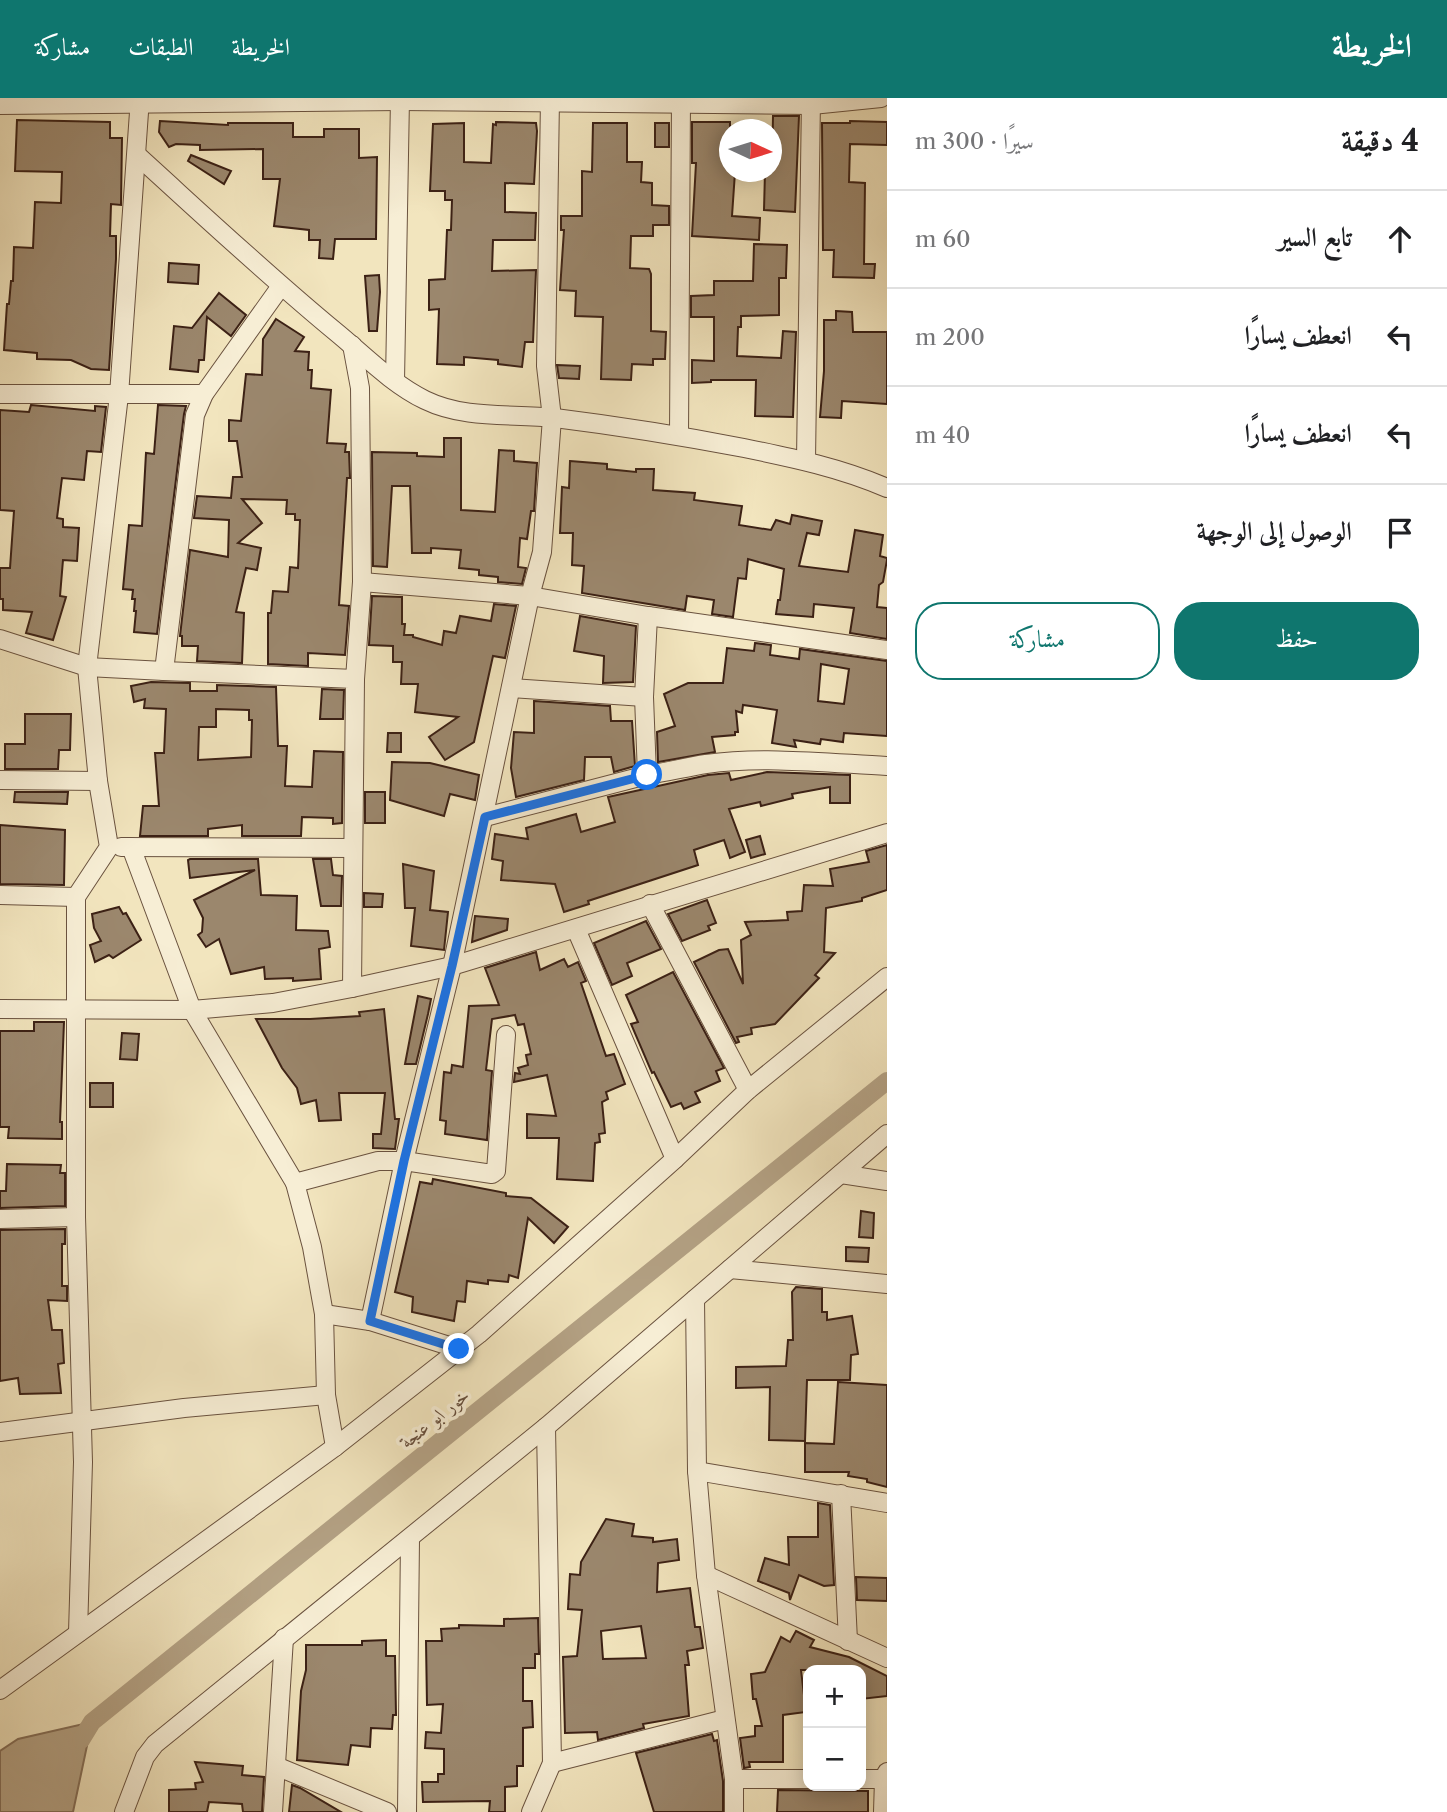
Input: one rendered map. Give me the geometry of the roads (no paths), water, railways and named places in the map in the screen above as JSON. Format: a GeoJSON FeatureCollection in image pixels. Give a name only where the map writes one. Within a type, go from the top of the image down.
{"type":"FeatureCollection","features":[{"type":"Feature","properties":{"kind":"street"},"geometry":{"type":"LineString","coordinates":[[0,102],[812,101],[881,98]]}},
{"type":"Feature","properties":{"kind":"street"},"geometry":{"type":"LineString","coordinates":[[395,381],[400,100]]}},
{"type":"Feature","properties":{"kind":"street"},"geometry":{"type":"LineString","coordinates":[[370,1321],[404,1161],[452,966],[530,596],[542,552],[552,418],[546,366],[550,100]]}},
{"type":"Feature","properties":{"kind":"street"},"geometry":{"type":"LineString","coordinates":[[78,1633],[82,1530],[76,1217],[76,897],[109,847],[87,667],[118,395],[138,156],[140,101]]}},
{"type":"Feature","properties":{"kind":"street"},"geometry":{"type":"LineString","coordinates":[[679,435],[681,101]]}},
{"type":"Feature","properties":{"kind":"street"},"geometry":{"type":"LineString","coordinates":[[806,461],[812,101]]}},
{"type":"Feature","properties":{"kind":"street"},"geometry":{"type":"LineString","coordinates":[[138,156],[281,286],[395,381],[425,400],[484,415],[552,418],[679,435],[806,461],[887,488]]}},
{"type":"Feature","properties":{"kind":"street"},"geometry":{"type":"LineString","coordinates":[[164,671],[193,424],[204,394],[281,286]]}},
{"type":"Feature","properties":{"kind":"street"},"geometry":{"type":"LineString","coordinates":[[352,345],[360,388],[362,582],[355,679],[352,988]]}},
{"type":"Feature","properties":{"kind":"street"},"geometry":{"type":"LineString","coordinates":[[0,394],[204,394]]}},
{"type":"Feature","properties":{"kind":"street"},"geometry":{"type":"LineString","coordinates":[[362,582],[530,596],[648,617],[887,650]]}},
{"type":"Feature","properties":{"kind":"street"},"geometry":{"type":"LineString","coordinates":[[647,775],[644,697],[648,617]]}},
{"type":"Feature","properties":{"kind":"street"},"geometry":{"type":"LineString","coordinates":[[0,639],[87,667],[355,679]]}},
{"type":"Feature","properties":{"kind":"street"},"geometry":{"type":"LineString","coordinates":[[511,688],[644,697]]}},
{"type":"Feature","properties":{"kind":"street"},"geometry":{"type":"LineString","coordinates":[[485,817],[647,775],[708,764],[754,761],[887,766]]}},
{"type":"Feature","properties":{"kind":"street"},"geometry":{"type":"LineString","coordinates":[[0,780],[99,781]]}},
{"type":"Feature","properties":{"kind":"street"},"geometry":{"type":"LineString","coordinates":[[0,1009],[192,1010],[273,1003],[352,988],[452,966],[887,833]]}},
{"type":"Feature","properties":{"kind":"street"},"geometry":{"type":"LineString","coordinates":[[109,847],[352,848]]}},
{"type":"Feature","properties":{"kind":"street"},"geometry":{"type":"LineString","coordinates":[[131,847],[192,1010],[295,1183],[312,1247],[324,1314],[326,1395],[335,1447]]}},
{"type":"Feature","properties":{"kind":"street"},"geometry":{"type":"LineString","coordinates":[[0,895],[76,897]]}},
{"type":"Feature","properties":{"kind":"street"},"geometry":{"type":"LineString","coordinates":[[650,904],[748,1090]]}},
{"type":"Feature","properties":{"kind":"street"},"geometry":{"type":"LineString","coordinates":[[576,929],[675,1158]]}},
{"type":"Feature","properties":{"kind":"street"},"geometry":{"type":"LineString","coordinates":[[0,1690],[335,1447],[479,1334],[748,1090],[887,977]]}},
{"type":"Feature","properties":{"kind":"street"},"geometry":{"type":"LineString","coordinates":[[295,1183],[378,1161],[404,1161],[492,1174],[496,1171],[506,1035]]}},
{"type":"Feature","properties":{"kind":"street"},"geometry":{"type":"LineString","coordinates":[[124,1812],[145,1757],[152,1747],[546,1427],[887,1134]]}},
{"type":"Feature","properties":{"kind":"street"},"geometry":{"type":"LineString","coordinates":[[841,1174],[887,1181]]}},
{"type":"Feature","properties":{"kind":"street"},"geometry":{"type":"LineString","coordinates":[[0,1219],[76,1217]]}},
{"type":"Feature","properties":{"kind":"street"},"geometry":{"type":"LineString","coordinates":[[730,1269],[887,1284]]}},
{"type":"Feature","properties":{"kind":"street"},"geometry":{"type":"LineString","coordinates":[[695,1299],[697,1471],[706,1575],[734,1780],[734,1812]]}},
{"type":"Feature","properties":{"kind":"street"},"geometry":{"type":"LineString","coordinates":[[324,1314],[370,1321],[459,1349]]}},
{"type":"Feature","properties":{"kind":"street"},"geometry":{"type":"LineString","coordinates":[[0,1432],[184,1408],[326,1395]]}},
{"type":"Feature","properties":{"kind":"street"},"geometry":{"type":"LineString","coordinates":[[531,1812],[552,1763],[546,1427]]}},
{"type":"Feature","properties":{"kind":"street"},"geometry":{"type":"LineString","coordinates":[[697,1471],[887,1503]]}},
{"type":"Feature","properties":{"kind":"street"},"geometry":{"type":"LineString","coordinates":[[841,1494],[848,1641]]}},
{"type":"Feature","properties":{"kind":"street"},"geometry":{"type":"LineString","coordinates":[[407,1812],[410,1539]]}},
{"type":"Feature","properties":{"kind":"street"},"geometry":{"type":"LineString","coordinates":[[706,1575],[887,1658]]}},
{"type":"Feature","properties":{"kind":"street"},"geometry":{"type":"LineString","coordinates":[[273,1812],[284,1639]]}},
{"type":"Feature","properties":{"kind":"street"},"geometry":{"type":"LineString","coordinates":[[552,1763],[724,1719]]}},
{"type":"Feature","properties":{"kind":"street"},"geometry":{"type":"LineString","coordinates":[[276,1766],[387,1812]]}},
{"type":"Feature","properties":{"kind":"street"},"geometry":{"type":"LineString","coordinates":[[866,1778],[885,1775],[883,1812]]}},
{"type":"Feature","properties":{"kind":"street"},"geometry":{"type":"LineString","coordinates":[[734,1780],[803,1779]]}},
{"type":"Feature","properties":{"kind":"waterway","name":"خور ابو عنجة"},"geometry":{"type":"LineString","coordinates":[[81,1740],[92,1722],[887,1081]]}}]}
